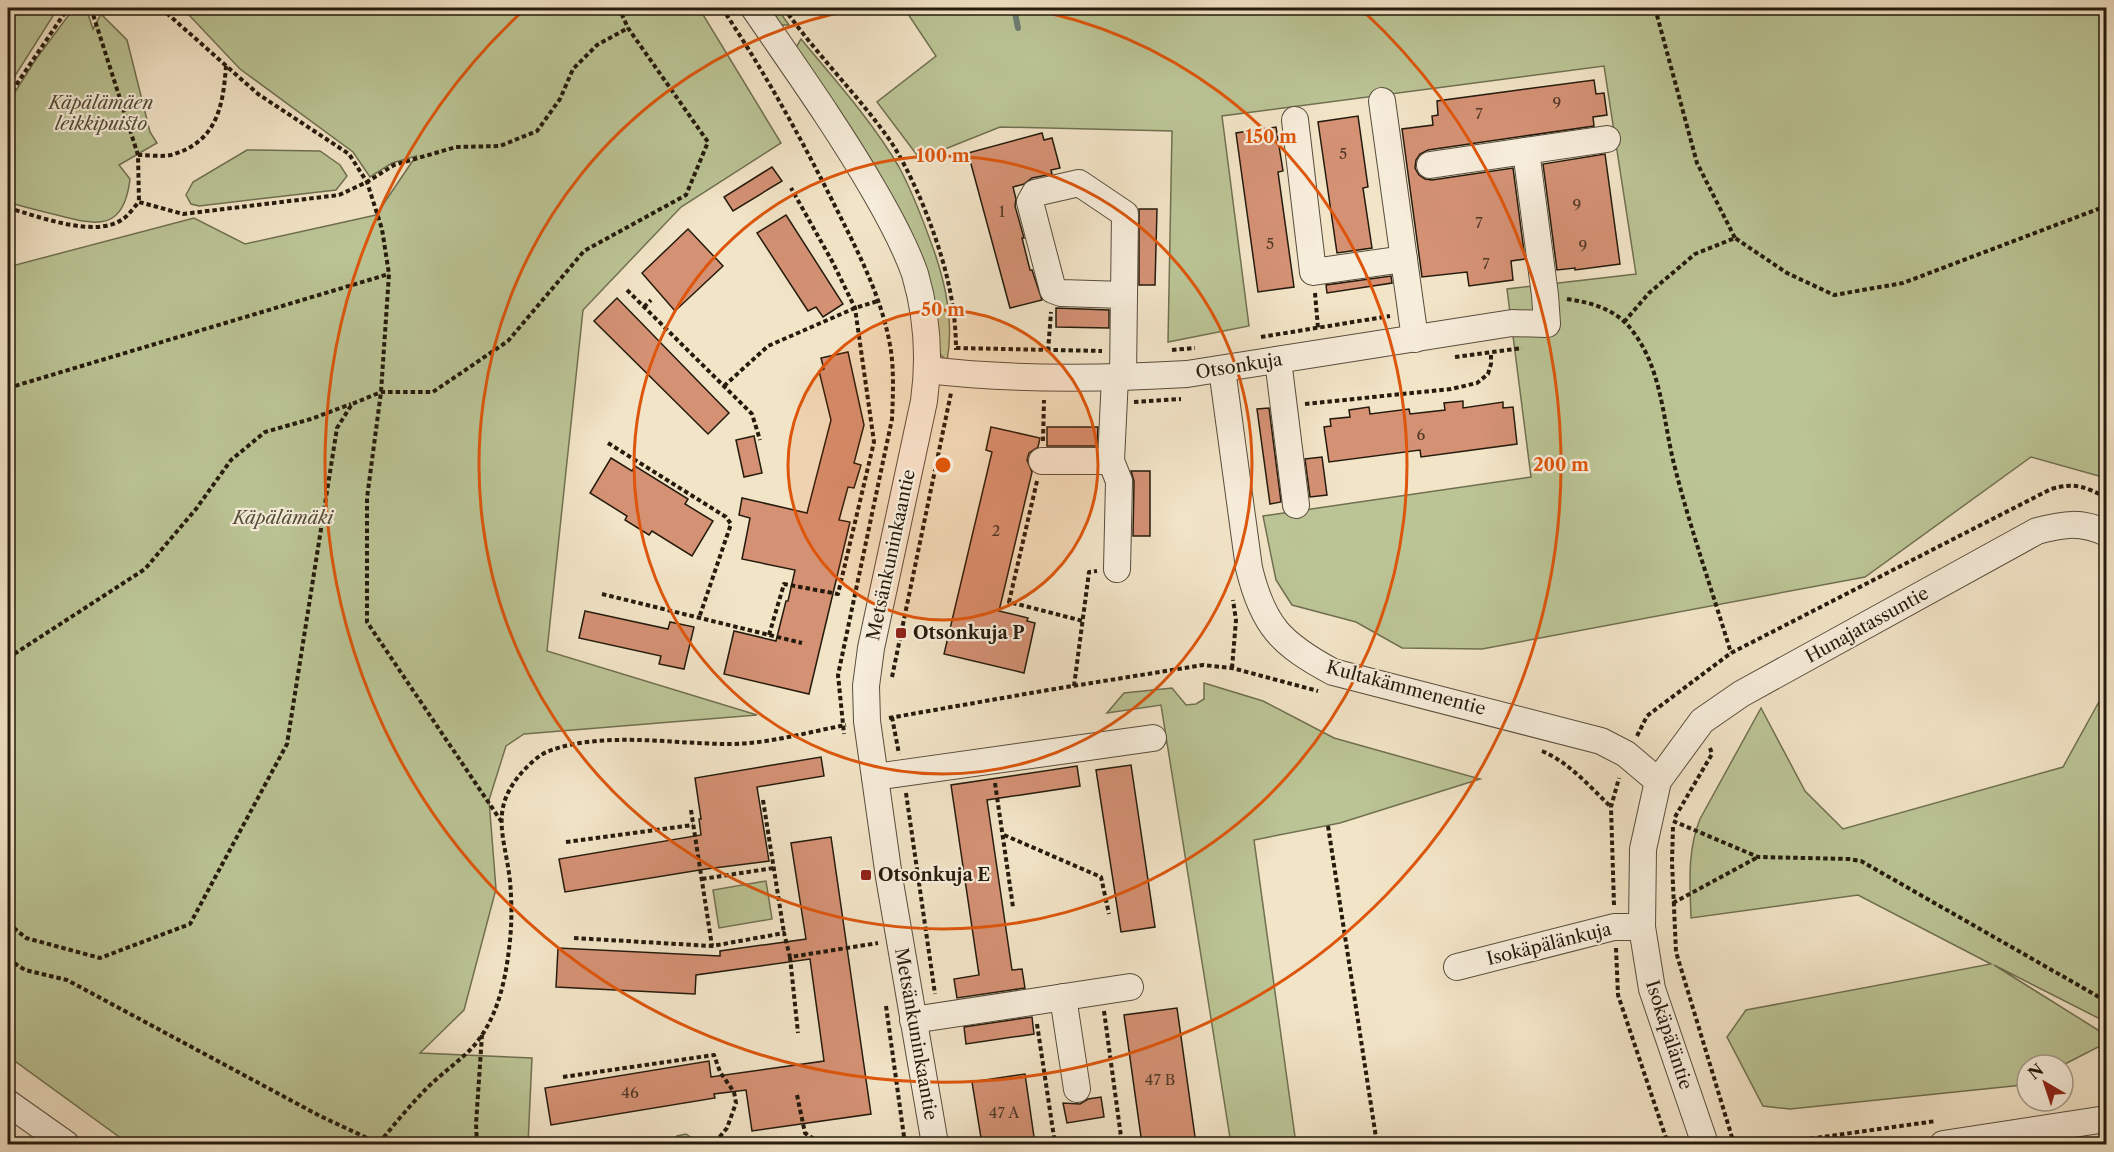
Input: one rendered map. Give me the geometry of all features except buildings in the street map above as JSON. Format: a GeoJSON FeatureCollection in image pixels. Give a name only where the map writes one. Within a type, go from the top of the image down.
{"type":"FeatureCollection","features":[{"type":"Feature","properties":{"kind":"street","name":"Metsänkuninkaantie"},"geometry":{"type":"LineString","coordinates":[[754,8],[853,153],[898,234],[917,284],[925,324],[928,370],[924,401],[871,648],[866,686],[867,721],[889,878],[935,1144]]}},
{"type":"Feature","properties":{"kind":"street"},"geometry":{"type":"LineString","coordinates":[[1382,101],[1415,339]]}},
{"type":"Feature","properties":{"kind":"street"},"geometry":{"type":"LineString","coordinates":[[1295,120],[1313,272],[1404,259]]}},
{"type":"Feature","properties":{"kind":"street"},"geometry":{"type":"LineString","coordinates":[[1430,165],[1607,139]]}},
{"type":"Feature","properties":{"kind":"street"},"geometry":{"type":"LineString","coordinates":[[1526,151],[1545,296]]}},
{"type":"Feature","properties":{"kind":"street"},"geometry":{"type":"LineString","coordinates":[[1117,569],[1119,481],[1111,461],[1123,351],[1124,296],[1125,214],[1079,183],[1035,194],[1030,202],[1053,290],[1061,293],[1124,296]]}},
{"type":"Feature","properties":{"kind":"street","name":"Otsonkuja"},"geometry":{"type":"LineString","coordinates":[[928,370],[1119,377],[1187,375],[1512,323],[1547,324],[1545,296]]}},
{"type":"Feature","properties":{"kind":"street"},"geometry":{"type":"LineString","coordinates":[[1278,360],[1296,505]]}},
{"type":"Feature","properties":{"kind":"street","name":"Kultakämmenentie"},"geometry":{"type":"LineString","coordinates":[[1222,369],[1249,568],[1256,596],[1269,623],[1285,641],[1309,659],[1333,672],[1601,741],[1626,754],[1658,781]]}},
{"type":"Feature","properties":{"kind":"street"},"geometry":{"type":"LineString","coordinates":[[1042,461],[1111,461]]}},
{"type":"Feature","properties":{"kind":"street","name":"Hunajatassuntie"},"geometry":{"type":"LineString","coordinates":[[1658,781],[1702,722],[1741,694],[2037,531],[2058,526],[2086,524],[2106,533]]}},
{"type":"Feature","properties":{"kind":"street"},"geometry":{"type":"LineString","coordinates":[[875,777],[1153,738]]}},
{"type":"Feature","properties":{"kind":"street","name":"Isokäpäläntie"},"geometry":{"type":"LineString","coordinates":[[1658,781],[1643,849],[1642,927],[1652,989],[1705,1144]]}},
{"type":"Feature","properties":{"kind":"street","name":"Isokäpälänkuja"},"geometry":{"type":"LineString","coordinates":[[1457,967],[1614,927],[1642,927]]}},
{"type":"Feature","properties":{"kind":"street"},"geometry":{"type":"LineString","coordinates":[[913,1020],[1130,987]]}},
{"type":"Feature","properties":{"kind":"street"},"geometry":{"type":"LineString","coordinates":[[1063,997],[1077,1089]]}},
{"type":"Feature","properties":{"kind":"street"},"geometry":{"type":"LineString","coordinates":[[8,1103],[66,1144]]}},
{"type":"Feature","properties":{"kind":"street"},"geometry":{"type":"LineString","coordinates":[[1943,1144],[2106,1119]]}},
{"type":"Feature","properties":{"kind":"path"},"geometry":{"type":"LineString","coordinates":[[8,97],[68,8]]}},
{"type":"Feature","properties":{"kind":"path"},"geometry":{"type":"LineString","coordinates":[[8,208],[82,227],[96,228],[111,225],[123,219],[139,202],[138,155],[91,8]]}},
{"type":"Feature","properties":{"kind":"path"},"geometry":{"type":"LineString","coordinates":[[161,8],[258,94],[349,154],[367,182],[382,229],[389,274],[381,392],[367,498],[367,622],[501,822]]}},
{"type":"Feature","properties":{"kind":"path"},"geometry":{"type":"LineString","coordinates":[[8,658],[145,570],[196,509],[231,460],[266,432],[311,419],[381,392],[433,392],[508,341],[584,251],[686,195],[708,142],[628,28],[620,8]]}},
{"type":"Feature","properties":{"kind":"path"},"geometry":{"type":"LineString","coordinates":[[722,8],[757,62],[865,265],[878,301],[890,349],[893,382],[892,419],[838,675],[844,736]]}},
{"type":"Feature","properties":{"kind":"path"},"geometry":{"type":"LineString","coordinates":[[1654,8],[1697,163],[1735,238],[1787,273],[1834,295],[1903,283],[2106,206]]}},
{"type":"Feature","properties":{"kind":"path"},"geometry":{"type":"LineString","coordinates":[[139,202],[183,214],[339,195],[367,182],[394,165],[456,147],[500,146],[537,131],[560,99],[573,69],[597,45],[628,28]]}},
{"type":"Feature","properties":{"kind":"path"},"geometry":{"type":"LineString","coordinates":[[138,155],[170,155],[207,135],[215,122],[224,97],[226,66]]}},
{"type":"Feature","properties":{"kind":"path"},"geometry":{"type":"LineString","coordinates":[[769,635],[784,584],[838,594],[874,442],[855,309],[832,261],[791,188]]}},
{"type":"Feature","properties":{"kind":"path"},"geometry":{"type":"LineString","coordinates":[[1624,322],[1650,293],[1695,254],[1735,238]]}},
{"type":"Feature","properties":{"kind":"path"},"geometry":{"type":"LineString","coordinates":[[1313,272],[1318,328]]}},
{"type":"Feature","properties":{"kind":"path"},"geometry":{"type":"LineString","coordinates":[[8,388],[389,274]]}},
{"type":"Feature","properties":{"kind":"path"},"geometry":{"type":"LineString","coordinates":[[627,290],[752,414],[760,440]]}},
{"type":"Feature","properties":{"kind":"path"},"geometry":{"type":"LineString","coordinates":[[1048,351],[1053,290]]}},
{"type":"Feature","properties":{"kind":"path"},"geometry":{"type":"LineString","coordinates":[[1545,296],[1584,302],[1616,314],[1634,333],[1654,370],[1674,464],[1731,653]]}},
{"type":"Feature","properties":{"kind":"path"},"geometry":{"type":"LineString","coordinates":[[644,307],[651,300]]}},
{"type":"Feature","properties":{"kind":"path"},"geometry":{"type":"LineString","coordinates":[[724,386],[768,346],[878,301]]}},
{"type":"Feature","properties":{"kind":"path"},"geometry":{"type":"LineString","coordinates":[[1251,339],[1412,313]]}},
{"type":"Feature","properties":{"kind":"path"},"geometry":{"type":"LineString","coordinates":[[1161,351],[1206,346]]}},
{"type":"Feature","properties":{"kind":"path"},"geometry":{"type":"LineString","coordinates":[[956,348],[1123,351]]}},
{"type":"Feature","properties":{"kind":"path"},"geometry":{"type":"LineString","coordinates":[[1284,405],[1340,402],[1450,389],[1477,383],[1488,374],[1491,352]]}},
{"type":"Feature","properties":{"kind":"path"},"geometry":{"type":"LineString","coordinates":[[1044,399],[1042,461],[1009,602],[1083,621]]}},
{"type":"Feature","properties":{"kind":"path"},"geometry":{"type":"LineString","coordinates":[[8,923],[26,938],[100,958],[190,924],[287,744],[337,428],[352,404]]}},
{"type":"Feature","properties":{"kind":"path"},"geometry":{"type":"LineString","coordinates":[[608,443],[726,517],[730,524],[699,618]]}},
{"type":"Feature","properties":{"kind":"path"},"geometry":{"type":"LineString","coordinates":[[1537,749],[1571,768],[1611,807],[1626,754],[1647,716],[1731,653],[2051,489],[2079,485],[2106,497]]}},
{"type":"Feature","properties":{"kind":"path"},"geometry":{"type":"LineString","coordinates":[[1074,686],[1089,572],[1117,569]]}},
{"type":"Feature","properties":{"kind":"path"},"geometry":{"type":"LineString","coordinates":[[602,594],[802,644]]}},
{"type":"Feature","properties":{"kind":"path"},"geometry":{"type":"LineString","coordinates":[[8,959],[25,970],[67,980],[320,1116],[380,1144],[426,1089],[471,1049],[492,1018],[502,991],[512,921],[510,880],[503,847],[501,822],[504,801],[516,779],[547,752],[597,740],[732,744],[764,741],[867,721],[1203,665],[1232,668],[1322,692]]}},
{"type":"Feature","properties":{"kind":"path"},"geometry":{"type":"LineString","coordinates":[[1695,731],[1710,747],[1712,754],[1673,820],[1673,903],[1676,952],[1734,1144]]}},
{"type":"Feature","properties":{"kind":"path"},"geometry":{"type":"LineString","coordinates":[[2106,735],[2102,764],[2106,779]]}},
{"type":"Feature","properties":{"kind":"path"},"geometry":{"type":"LineString","coordinates":[[992,761],[1013,907]]}},
{"type":"Feature","properties":{"kind":"path"},"geometry":{"type":"LineString","coordinates":[[764,800],[784,933],[790,957],[798,1033]]}},
{"type":"Feature","properties":{"kind":"path"},"geometry":{"type":"LineString","coordinates":[[691,810],[712,946]]}},
{"type":"Feature","properties":{"kind":"path"},"geometry":{"type":"LineString","coordinates":[[1673,820],[1758,857],[1861,861],[2106,1001]]}},
{"type":"Feature","properties":{"kind":"path"},"geometry":{"type":"LineString","coordinates":[[566,842],[693,825]]}},
{"type":"Feature","properties":{"kind":"path"},"geometry":{"type":"LineString","coordinates":[[1328,826],[1377,1144]]}},
{"type":"Feature","properties":{"kind":"path"},"geometry":{"type":"LineString","coordinates":[[1003,835],[1101,877],[1109,914]]}},
{"type":"Feature","properties":{"kind":"path"},"geometry":{"type":"LineString","coordinates":[[1673,903],[1758,857]]}},
{"type":"Feature","properties":{"kind":"path"},"geometry":{"type":"LineString","coordinates":[[737,866],[738,874]]}},
{"type":"Feature","properties":{"kind":"path"},"geometry":{"type":"LineString","coordinates":[[702,879],[774,868]]}},
{"type":"Feature","properties":{"kind":"path"},"geometry":{"type":"LineString","coordinates":[[876,932],[879,954]]}},
{"type":"Feature","properties":{"kind":"path"},"geometry":{"type":"LineString","coordinates":[[574,938],[712,946],[784,933]]}},
{"type":"Feature","properties":{"kind":"path"},"geometry":{"type":"LineString","coordinates":[[790,957],[878,943]]}},
{"type":"Feature","properties":{"kind":"path"},"geometry":{"type":"LineString","coordinates":[[1102,991],[1122,1144]]}},
{"type":"Feature","properties":{"kind":"path"},"geometry":{"type":"LineString","coordinates":[[885,1001],[905,1144]]}},
{"type":"Feature","properties":{"kind":"path"},"geometry":{"type":"LineString","coordinates":[[1034,1001],[1055,1144]]}},
{"type":"Feature","properties":{"kind":"path"},"geometry":{"type":"LineString","coordinates":[[477,1144],[476,1124],[482,1034]]}},
{"type":"Feature","properties":{"kind":"path"},"geometry":{"type":"LineString","coordinates":[[562,1077],[714,1055],[720,1072],[734,1092],[736,1103],[727,1128],[714,1144]]}},
{"type":"Feature","properties":{"kind":"path"},"geometry":{"type":"LineString","coordinates":[[797,1095],[805,1133],[821,1144]]}},
{"type":"Feature","properties":{"kind":"green space"},"geometry":{"type":"Polygon","coordinates":[[[18,8],[58,8],[8,87],[8,14],[18,8]]]}},
{"type":"Feature","properties":{"kind":"green space","name":"Käpälämäen leikkipuisto"},"geometry":{"type":"Polygon","coordinates":[[[74,8],[86,8],[93,29],[101,14],[127,40],[150,132],[157,143],[119,165],[130,179],[127,196],[122,208],[107,221],[72,219],[8,202],[8,103],[36,59],[74,8]]]}},
{"type":"Feature","properties":{"kind":"green space","name":"Käpälämäki"},"geometry":{"type":"Polygon","coordinates":[[[190,8],[699,8],[781,143],[681,207],[583,310],[547,651],[757,715],[524,734],[506,746],[489,800],[496,889],[464,1010],[420,1053],[532,1058],[528,1144],[129,1144],[8,1056],[8,267],[194,218],[245,244],[376,215],[416,156],[392,163],[370,177],[353,152],[240,69],[187,13],[190,8]]]}},
{"type":"Feature","properties":{"kind":"green space"},"geometry":{"type":"Polygon","coordinates":[[[768,8],[777,8],[789,25],[780,25],[768,8]]]}},
{"type":"Feature","properties":{"kind":"green space"},"geometry":{"type":"Polygon","coordinates":[[[904,8],[2106,8],[2106,478],[2031,457],[1865,577],[1482,649],[1402,648],[1356,622],[1292,605],[1276,580],[1263,516],[1531,477],[1507,289],[1636,274],[1604,66],[1222,116],[1249,326],[1168,342],[1172,131],[1000,127],[920,159],[877,102],[936,56],[904,8]]]}},
{"type":"Feature","properties":{"kind":"green space"},"geometry":{"type":"Polygon","coordinates":[[[801,39],[877,133],[909,187],[942,276],[948,304],[950,332],[947,361],[939,353],[909,227],[895,201],[795,49],[801,39]]]}},
{"type":"Feature","properties":{"kind":"green space"},"geometry":{"type":"Polygon","coordinates":[[[247,150],[320,151],[340,165],[347,176],[336,190],[199,206],[191,204],[186,195],[193,182],[247,150]]]}},
{"type":"Feature","properties":{"kind":"green space"},"geometry":{"type":"Polygon","coordinates":[[[1204,683],[1263,701],[1334,738],[1480,779],[1340,823],[1254,840],[1296,1144],[1231,1144],[1161,705],[1107,713],[1124,693],[1172,688],[1186,705],[1196,704],[1204,699],[1204,683]]]}},
{"type":"Feature","properties":{"kind":"green space"},"geometry":{"type":"Polygon","coordinates":[[[2106,689],[2106,1022],[1994,965],[2106,1035],[2106,1043],[2075,1059],[2075,1053],[2015,1053],[2015,1086],[1790,1109],[1763,1106],[1727,1037],[1746,1010],[1991,964],[1858,895],[1691,918],[1690,868],[1693,843],[1700,819],[1761,708],[1805,791],[1843,829],[2063,767],[2106,689]]]}},
{"type":"Feature","properties":{"kind":"green space"},"geometry":{"type":"Polygon","coordinates":[[[766,881],[772,919],[719,928],[713,890],[766,881]]]}},
{"type":"Feature","properties":{"kind":"green space"},"geometry":{"type":"Polygon","coordinates":[[[686,1134],[701,1144],[671,1144],[677,1136],[686,1134]]]}},
{"type":"Feature","properties":{"kind":"waterway"},"geometry":{"type":"LineString","coordinates":[[1014,8],[1018,28]]}},
{"type":"Feature","properties":{"kind":"place","name":"Otsonkuja P"},"geometry":{"type":"Point","coordinates":[901,633]}},
{"type":"Feature","properties":{"kind":"place","name":"Otsonkuja E"},"geometry":{"type":"Point","coordinates":[866,875]}}]}
